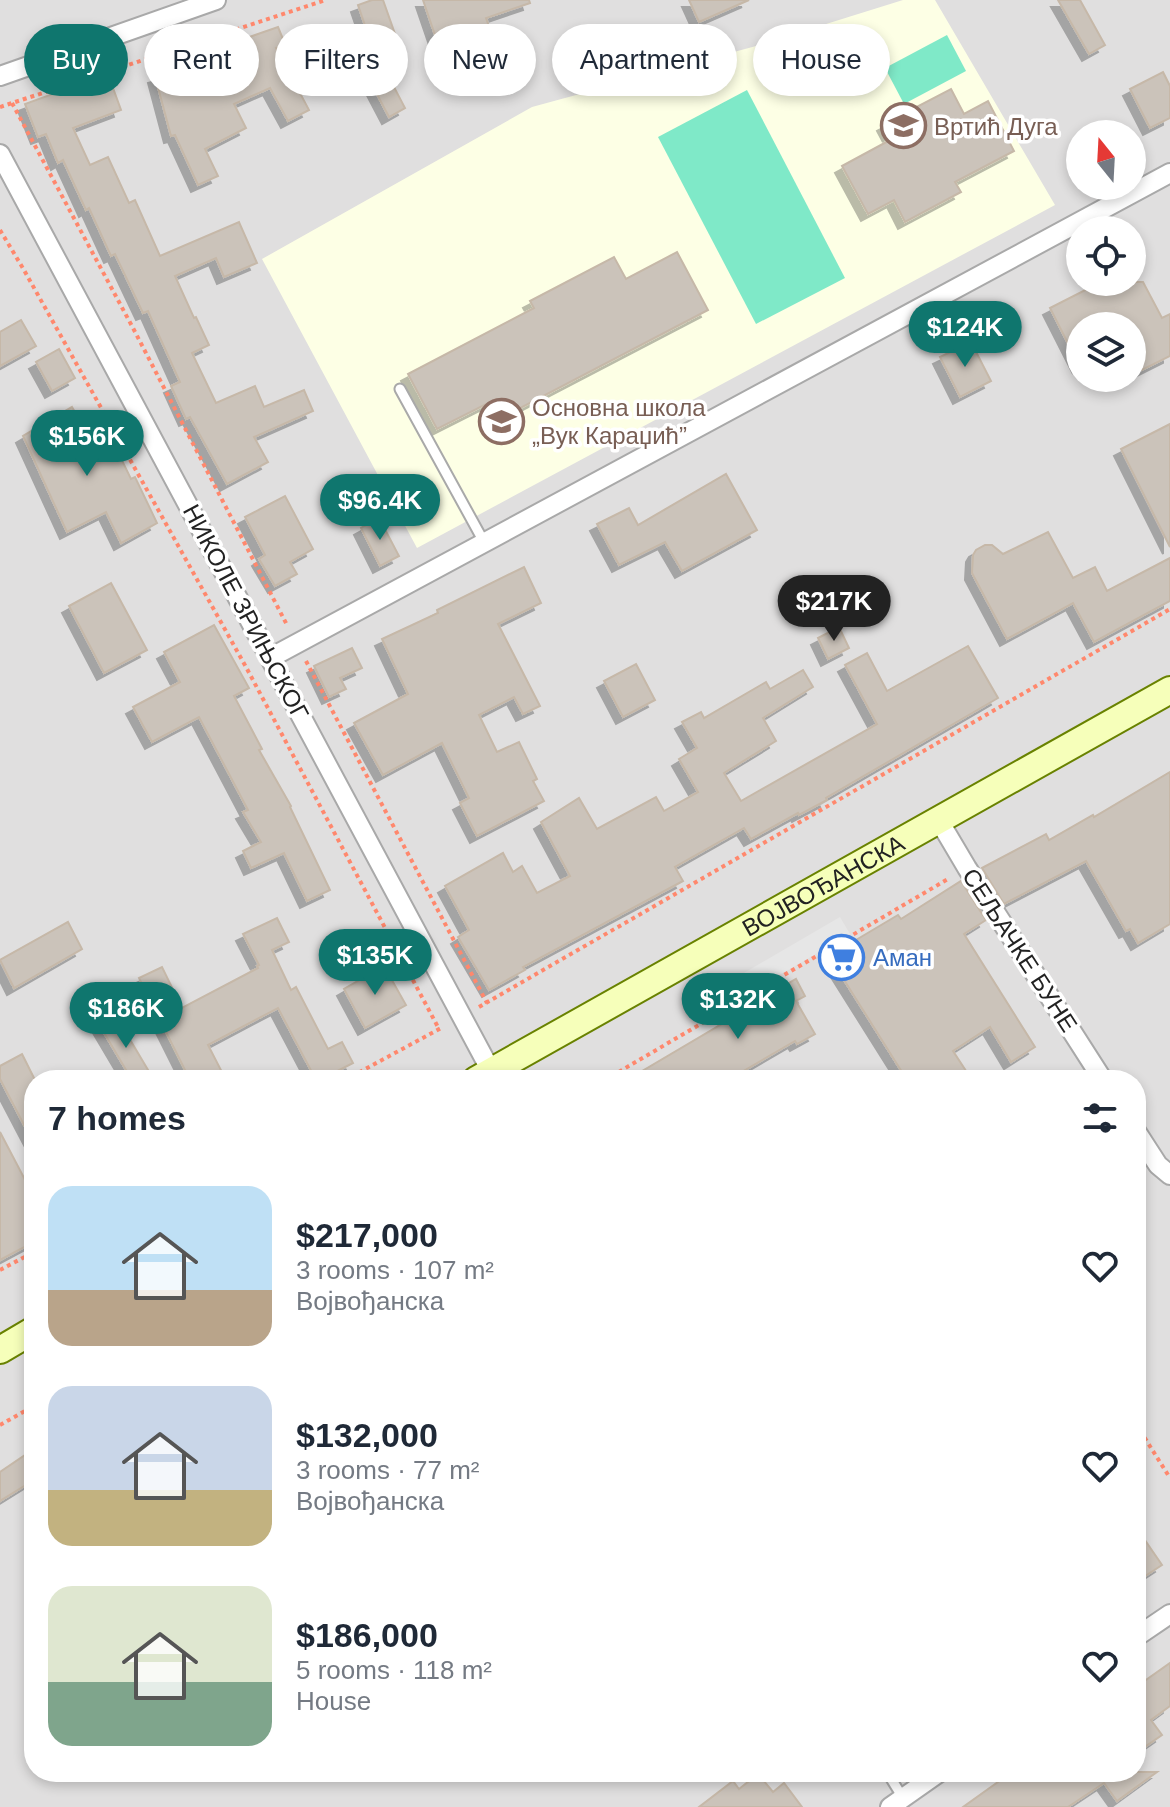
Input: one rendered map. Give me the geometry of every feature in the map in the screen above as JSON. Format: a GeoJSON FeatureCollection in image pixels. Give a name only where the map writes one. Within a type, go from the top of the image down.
{"type":"FeatureCollection","features":[{"type":"Feature","properties":{"kind":"main road","name":"ВОЈВОЂАНСКА"},"geometry":{"type":"LineString","coordinates":[[495,1070],[1170,690]]}},
{"type":"Feature","properties":{"kind":"main road"},"geometry":{"type":"LineString","coordinates":[[0,1350],[24,1336]]}},
{"type":"Feature","properties":{"kind":"street"},"geometry":{"type":"LineString","coordinates":[[0,76],[216,0]]}},
{"type":"Feature","properties":{"kind":"street","name":"НИКОЛЕ ЗРИЊСКОГ"},"geometry":{"type":"LineString","coordinates":[[0,154],[462,1017],[482,1070]]}},
{"type":"Feature","properties":{"kind":"street"},"geometry":{"type":"LineString","coordinates":[[270,658],[1170,173]]}},
{"type":"Feature","properties":{"kind":"street","name":"СЕЉАЧКЕ БУНЕ"},"geometry":{"type":"LineString","coordinates":[[938,819],[1097,1070]]}},
{"type":"Feature","properties":{"kind":"street"},"geometry":{"type":"LineString","coordinates":[[1146,1146],[1158,1165],[1170,1175]]}},
{"type":"Feature","properties":{"kind":"street"},"geometry":{"type":"LineString","coordinates":[[1146,1630],[1170,1614]]}},
{"type":"Feature","properties":{"kind":"street"},"geometry":{"type":"LineString","coordinates":[[897,1802],[926,1782]]}},
{"type":"Feature","properties":{"kind":"lane"},"geometry":{"type":"LineString","coordinates":[[400,389],[484,542]]}},
{"type":"Feature","properties":{"kind":"lane"},"geometry":{"type":"LineString","coordinates":[[890,1782],[897,1802]]}},
{"type":"Feature","properties":{"kind":"path"},"geometry":{"type":"LineString","coordinates":[[0,107],[326,0]]}},
{"type":"Feature","properties":{"kind":"path"},"geometry":{"type":"LineString","coordinates":[[12,103],[487,1003]]}},
{"type":"Feature","properties":{"kind":"path"},"geometry":{"type":"LineString","coordinates":[[0,230],[246,667],[439,1029]]}},
{"type":"Feature","properties":{"kind":"path"},"geometry":{"type":"LineString","coordinates":[[363,1070],[487,1003],[1170,609]]}},
{"type":"Feature","properties":{"kind":"path"},"geometry":{"type":"LineString","coordinates":[[622,1070],[967,868]]}},
{"type":"Feature","properties":{"kind":"path"},"geometry":{"type":"LineString","coordinates":[[0,1270],[24,1257]]}},
{"type":"Feature","properties":{"kind":"path"},"geometry":{"type":"LineString","coordinates":[[0,1425],[24,1412]]}},
{"type":"Feature","properties":{"kind":"path"},"geometry":{"type":"LineString","coordinates":[[1146,1440],[1170,1478]]}},
{"type":"Feature","properties":{"kind":"shaded area"},"geometry":{"type":"Polygon","coordinates":[[[0,0],[1170,0],[1170,1807],[0,1807],[0,0]]]}},
{"type":"Feature","properties":{"kind":"shaded area","name":"Основна школа „Вук Караџић”"},"geometry":{"type":"Polygon","coordinates":[[[903,0],[935,0],[1055,205],[417,548],[262,259],[532,107],[572,96],[737,96],[737,51],[753,47],[753,96],[890,96],[890,24],[826,24],[903,0]]]}},
{"type":"Feature","properties":{"kind":"shaded area"},"geometry":{"type":"Polygon","coordinates":[[[840,917],[850,934],[754,990],[744,973],[840,917]]]}},
{"type":"Feature","properties":{"kind":"green space"},"geometry":{"type":"Polygon","coordinates":[[[947,35],[966,71],[904,104],[890,77],[890,65],[947,35]]]}},
{"type":"Feature","properties":{"kind":"green space"},"geometry":{"type":"Polygon","coordinates":[[[747,90],[845,278],[756,324],[658,137],[747,90]]]}},
{"type":"Feature","properties":{"kind":"building"},"geometry":{"type":"Polygon","coordinates":[[[383,0],[391,24],[365,24],[358,5],[383,0]]]}},
{"type":"Feature","properties":{"kind":"building"},"geometry":{"type":"Polygon","coordinates":[[[423,0],[529,0],[530,3],[486,18],[488,24],[431,24],[423,0]]]}},
{"type":"Feature","properties":{"kind":"building"},"geometry":{"type":"Polygon","coordinates":[[[689,0],[749,0],[699,22],[689,0]]]}},
{"type":"Feature","properties":{"kind":"building"},"geometry":{"type":"Polygon","coordinates":[[[1058,0],[1080,0],[1105,45],[1089,54],[1058,0]]]}},
{"type":"Feature","properties":{"kind":"building"},"geometry":{"type":"Polygon","coordinates":[[[275,28],[275,96],[302,96],[309,110],[288,121],[270,88],[259,93],[259,34],[275,28]]]}},
{"type":"Feature","properties":{"kind":"building"},"geometry":{"type":"Polygon","coordinates":[[[1163,72],[1170,86],[1170,118],[1150,128],[1130,89],[1163,72]]]}},
{"type":"Feature","properties":{"kind":"building"},"geometry":{"type":"Polygon","coordinates":[[[951,89],[964,114],[988,101],[1014,151],[955,182],[961,192],[905,222],[894,200],[868,214],[842,166],[892,139],[884,124],[951,89]]]}},
{"type":"Feature","properties":{"kind":"building"},"geometry":{"type":"Polygon","coordinates":[[[47,96],[116,96],[121,110],[73,128],[90,165],[108,157],[129,203],[135,200],[160,256],[239,222],[257,263],[224,277],[216,258],[175,276],[209,345],[192,353],[216,403],[255,386],[264,407],[304,390],[313,411],[254,437],[268,462],[227,484],[190,417],[186,419],[171,386],[180,382],[148,311],[143,313],[115,254],[111,256],[89,208],[86,210],[63,160],[58,163],[46,134],[38,137],[25,104],[47,96]]]}},
{"type":"Feature","properties":{"kind":"building"},"geometry":{"type":"Polygon","coordinates":[[[160,96],[252,96],[234,104],[246,128],[205,149],[218,176],[198,185],[175,135],[171,136],[160,96]]]}},
{"type":"Feature","properties":{"kind":"building"},"geometry":{"type":"Polygon","coordinates":[[[378,96],[399,96],[405,108],[389,117],[378,96]]]}},
{"type":"Feature","properties":{"kind":"building"},"geometry":{"type":"Polygon","coordinates":[[[677,252],[708,310],[505,416],[496,399],[437,429],[408,374],[534,308],[530,301],[614,257],[626,279],[677,252]]]}},
{"type":"Feature","properties":{"kind":"building"},"geometry":{"type":"Polygon","coordinates":[[[1146,288],[1162,318],[1170,314],[1170,356],[1146,368],[1146,312],[1066,312],[1066,339],[1050,308],[1074,296],[1146,296],[1146,288]]]}},
{"type":"Feature","properties":{"kind":"building"},"geometry":{"type":"Polygon","coordinates":[[[21,320],[36,346],[0,366],[0,332],[21,320]]]}},
{"type":"Feature","properties":{"kind":"building"},"geometry":{"type":"Polygon","coordinates":[[[971,342],[991,381],[960,397],[940,357],[971,342]]]}},
{"type":"Feature","properties":{"kind":"building"},"geometry":{"type":"Polygon","coordinates":[[[59,349],[75,378],[52,391],[36,362],[59,349]]]}},
{"type":"Feature","properties":{"kind":"building"},"geometry":{"type":"Polygon","coordinates":[[[72,407],[98,452],[114,444],[131,479],[135,477],[157,523],[121,543],[106,512],[67,532],[23,436],[72,407]]]}},
{"type":"Feature","properties":{"kind":"building"},"geometry":{"type":"Polygon","coordinates":[[[1170,424],[1170,547],[1121,449],[1170,424]]]}},
{"type":"Feature","properties":{"kind":"building"},"geometry":{"type":"Polygon","coordinates":[[[726,474],[757,530],[682,571],[665,542],[619,565],[597,524],[629,508],[638,525],[726,474]]]}},
{"type":"Feature","properties":{"kind":"building"},"geometry":{"type":"Polygon","coordinates":[[[285,496],[313,549],[290,562],[297,574],[275,586],[259,559],[265,555],[245,517],[285,496]]]}},
{"type":"Feature","properties":{"kind":"building"},"geometry":{"type":"Polygon","coordinates":[[[379,518],[399,556],[380,566],[361,528],[379,518]]]}},
{"type":"Feature","properties":{"kind":"building"},"geometry":{"type":"Polygon","coordinates":[[[1048,532],[1073,578],[1095,567],[1107,591],[1170,558],[1170,601],[1094,642],[1073,603],[1007,639],[972,573],[973,555],[985,545],[992,545],[1003,554],[1048,532]]]}},
{"type":"Feature","properties":{"kind":"building"},"geometry":{"type":"Polygon","coordinates":[[[524,567],[541,603],[498,624],[540,706],[523,714],[514,697],[479,715],[497,752],[519,742],[544,801],[477,836],[460,803],[469,798],[442,743],[383,775],[354,723],[408,694],[382,639],[524,567]]]}},
{"type":"Feature","properties":{"kind":"building"},"geometry":{"type":"Polygon","coordinates":[[[111,583],[147,650],[104,673],[69,606],[111,583]]]}},
{"type":"Feature","properties":{"kind":"building"},"geometry":{"type":"Polygon","coordinates":[[[214,625],[249,688],[234,696],[330,890],[307,901],[284,853],[251,868],[243,851],[261,842],[243,812],[248,810],[199,717],[152,742],[133,707],[180,682],[164,652],[214,625]]]}},
{"type":"Feature","properties":{"kind":"building"},"geometry":{"type":"Polygon","coordinates":[[[839,627],[849,648],[828,659],[818,638],[839,627]]]}},
{"type":"Feature","properties":{"kind":"building"},"geometry":{"type":"Polygon","coordinates":[[[968,646],[998,698],[799,815],[751,839],[744,828],[675,867],[683,881],[523,967],[525,970],[489,990],[458,937],[469,930],[445,886],[503,853],[513,872],[522,866],[537,893],[570,876],[541,822],[579,798],[597,829],[656,797],[664,811],[698,792],[679,759],[697,748],[682,722],[701,712],[704,718],[766,682],[770,689],[803,670],[813,687],[763,718],[776,741],[724,773],[741,801],[877,724],[845,665],[867,653],[887,691],[968,646]]]}},
{"type":"Feature","properties":{"kind":"building"},"geometry":{"type":"Polygon","coordinates":[[[352,648],[362,668],[340,678],[346,689],[329,697],[314,666],[352,648]]]}},
{"type":"Feature","properties":{"kind":"building"},"geometry":{"type":"Polygon","coordinates":[[[636,664],[655,700],[623,717],[604,681],[636,664]]]}},
{"type":"Feature","properties":{"kind":"building"},"geometry":{"type":"Polygon","coordinates":[[[1170,772],[1170,924],[1138,943],[1130,929],[1126,931],[1086,861],[1004,904],[982,868],[1046,834],[1049,840],[1170,772]]]}},
{"type":"Feature","properties":{"kind":"building"},"geometry":{"type":"Polygon","coordinates":[[[961,881],[986,920],[964,934],[1035,1047],[1011,1062],[990,1027],[953,1051],[965,1070],[901,1070],[829,956],[898,915],[901,919],[961,881]]]}},
{"type":"Feature","properties":{"kind":"building"},"geometry":{"type":"Polygon","coordinates":[[[277,918],[289,942],[272,950],[291,990],[296,987],[328,1049],[342,1042],[353,1063],[339,1070],[311,1070],[278,1008],[208,1045],[221,1070],[185,1070],[139,978],[162,967],[182,1008],[258,968],[243,934],[277,918]]]}},
{"type":"Feature","properties":{"kind":"building"},"geometry":{"type":"Polygon","coordinates":[[[68,922],[82,949],[14,988],[0,960],[68,922]]]}},
{"type":"Feature","properties":{"kind":"building"},"geometry":{"type":"Polygon","coordinates":[[[384,966],[406,1005],[365,1028],[344,989],[384,966]]]}},
{"type":"Feature","properties":{"kind":"building"},"geometry":{"type":"Polygon","coordinates":[[[796,979],[805,996],[796,1001],[815,1034],[797,1044],[795,1041],[745,1070],[644,1070],[725,1022],[796,979]]]}},
{"type":"Feature","properties":{"kind":"building"},"geometry":{"type":"Polygon","coordinates":[[[116,1016],[148,1070],[126,1070],[100,1026],[116,1016]]]}},
{"type":"Feature","properties":{"kind":"building"},"geometry":{"type":"Polygon","coordinates":[[[22,1054],[30,1070],[24,1070],[24,1125],[0,1079],[0,1066],[22,1054]]]}},
{"type":"Feature","properties":{"kind":"building"},"geometry":{"type":"Polygon","coordinates":[[[0,1132],[24,1178],[24,1247],[0,1260],[0,1132]]]}},
{"type":"Feature","properties":{"kind":"building"},"geometry":{"type":"Polygon","coordinates":[[[24,1456],[24,1486],[0,1501],[0,1472],[24,1456]]]}},
{"type":"Feature","properties":{"kind":"building"},"geometry":{"type":"Polygon","coordinates":[[[1146,1542],[1162,1565],[1146,1575],[1146,1542]]]}},
{"type":"Feature","properties":{"kind":"building"},"geometry":{"type":"Polygon","coordinates":[[[1170,1663],[1170,1706],[1151,1720],[1162,1735],[1146,1746],[1146,1680],[1170,1663]]]}},
{"type":"Feature","properties":{"kind":"building"},"geometry":{"type":"Polygon","coordinates":[[[1146,1772],[1157,1772],[1146,1780],[1146,1772]]]}},
{"type":"Feature","properties":{"kind":"building"},"geometry":{"type":"Polygon","coordinates":[[[732,1782],[739,1789],[748,1782],[765,1782],[773,1792],[784,1783],[802,1807],[699,1807],[732,1782]]]}},
{"type":"Feature","properties":{"kind":"building"},"geometry":{"type":"Polygon","coordinates":[[[998,1782],[1143,1782],[1117,1801],[1104,1783],[1068,1807],[963,1807],[998,1782]]]}},
{"type":"Feature","properties":{"kind":"place","name":"Вртић Дуга"},"geometry":{"type":"Point","coordinates":[903,126]}},
{"type":"Feature","properties":{"kind":"place","name":"Основна школа „Вук Караџић”"},"geometry":{"type":"Point","coordinates":[501,421]}},
{"type":"Feature","properties":{"kind":"place","name":"Аман"},"geometry":{"type":"Point","coordinates":[842,957]}}]}
